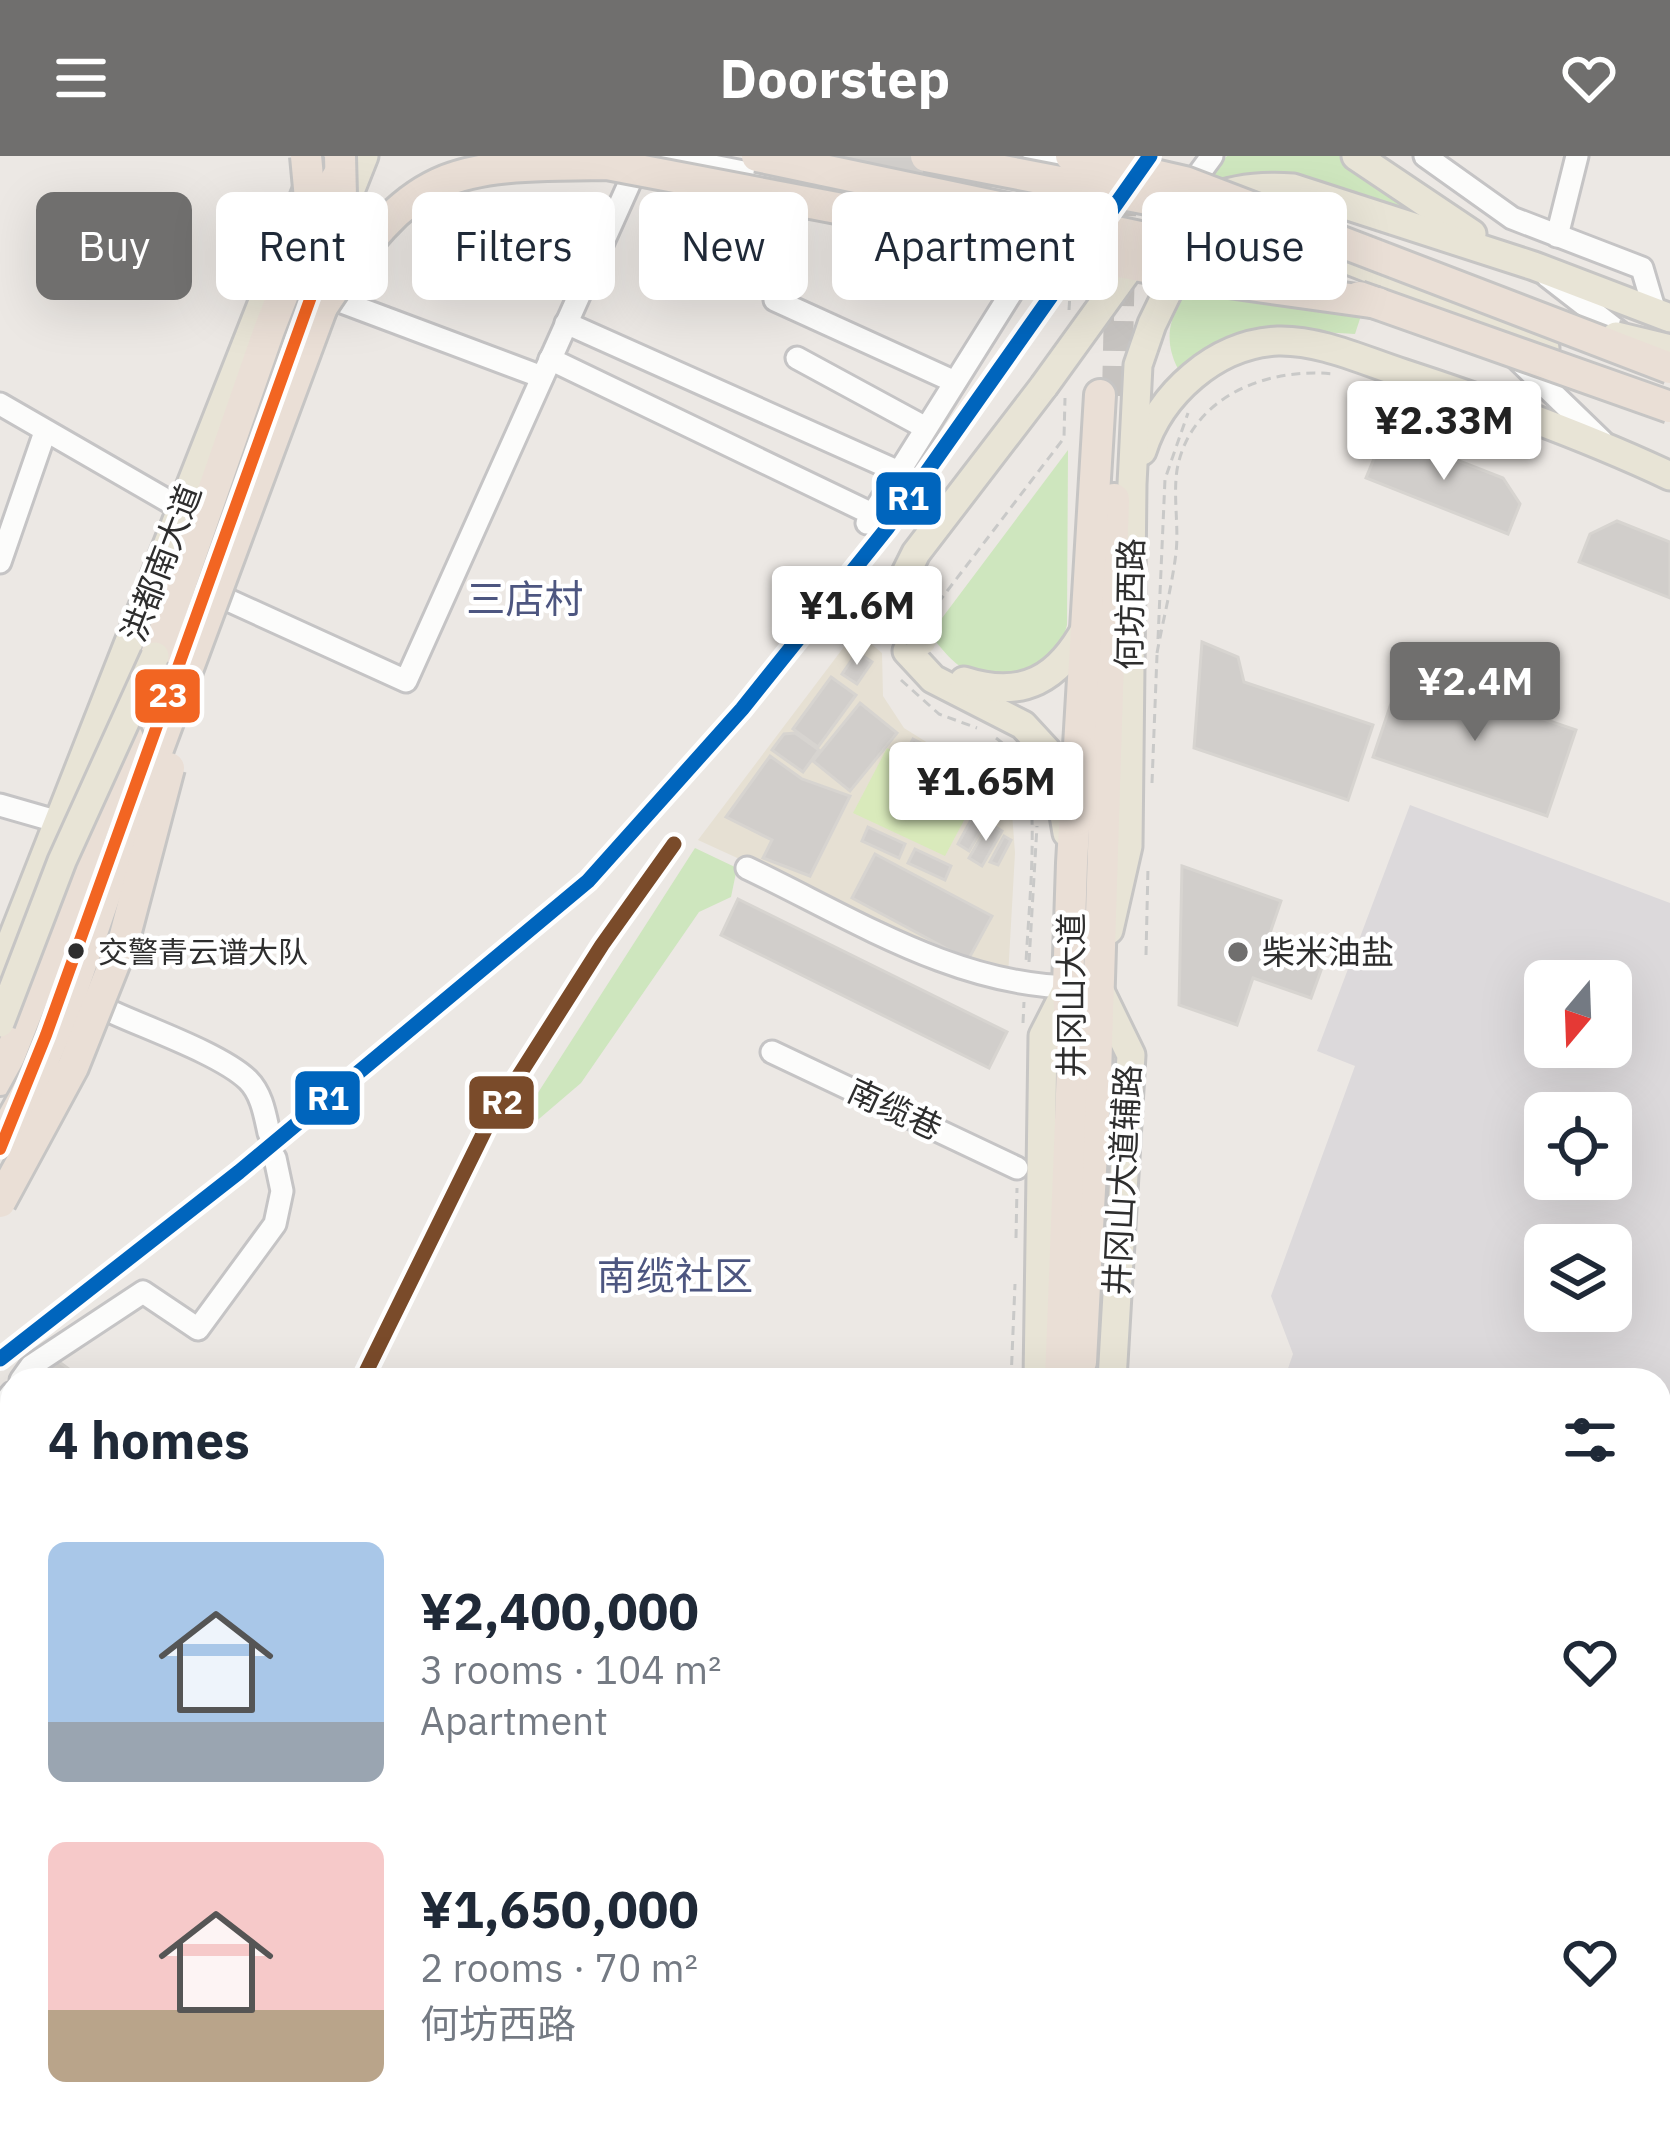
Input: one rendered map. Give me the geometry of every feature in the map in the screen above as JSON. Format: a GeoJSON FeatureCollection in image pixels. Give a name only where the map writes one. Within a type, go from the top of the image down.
{"type":"FeatureCollection","features":[{"type":"Feature","properties":{"kind":"highway"},"geometry":{"type":"LineString","coordinates":[[306,156],[309,192]]}},
{"type":"Feature","properties":{"kind":"highway"},"geometry":{"type":"LineString","coordinates":[[340,156],[341,192]]}},
{"type":"Feature","properties":{"kind":"highway"},"geometry":{"type":"LineString","coordinates":[[329,192],[351,156]]}},
{"type":"Feature","properties":{"kind":"highway"},"geometry":{"type":"LineString","coordinates":[[757,156],[1249,260],[1670,407]]}},
{"type":"Feature","properties":{"kind":"highway"},"geometry":{"type":"LineString","coordinates":[[926,156],[1153,200],[1511,309]]}},
{"type":"Feature","properties":{"kind":"highway"},"geometry":{"type":"LineString","coordinates":[[1071,156],[1185,182],[1670,372]]}},
{"type":"Feature","properties":{"kind":"highway"},"geometry":{"type":"LineString","coordinates":[[388,221],[423,189],[464,173],[515,165],[608,164],[1208,279],[1378,303]]}},
{"type":"Feature","properties":{"kind":"highway"},"geometry":{"type":"LineString","coordinates":[[0,1080],[97,833],[281,300]]}},
{"type":"Feature","properties":{"kind":"highway"},"geometry":{"type":"LineString","coordinates":[[0,1145],[68,1002],[317,300]]}},
{"type":"Feature","properties":{"kind":"highway"},"geometry":{"type":"LineString","coordinates":[[1504,346],[1670,423]]}},
{"type":"Feature","properties":{"kind":"highway","name":"井冈山大道"},"geometry":{"type":"LineString","coordinates":[[1060,1368],[1072,1068],[1083,987],[1072,863],[1108,395],[1083,987],[1080,1368]]}},
{"type":"Feature","properties":{"kind":"highway"},"geometry":{"type":"LineString","coordinates":[[0,1202],[73,1067],[124,939],[209,599]]}},
{"type":"Feature","properties":{"kind":"main road","name":"洪都南大道"},"geometry":{"type":"LineString","coordinates":[[0,970],[320,156]]}},
{"type":"Feature","properties":{"kind":"main road"},"geometry":{"type":"LineString","coordinates":[[352,192],[364,156]]}},
{"type":"Feature","properties":{"kind":"main road"},"geometry":{"type":"LineString","coordinates":[[1356,156],[1462,228],[1534,266]]}},
{"type":"Feature","properties":{"kind":"main road"},"geometry":{"type":"LineString","coordinates":[[1220,192],[1258,185],[1305,192]]}},
{"type":"Feature","properties":{"kind":"main road"},"geometry":{"type":"LineString","coordinates":[[1347,205],[1534,266],[1662,315]]}},
{"type":"Feature","properties":{"kind":"main road"},"geometry":{"type":"LineString","coordinates":[[1347,231],[1586,346],[1670,372]]}},
{"type":"Feature","properties":{"kind":"main road"},"geometry":{"type":"LineString","coordinates":[[1347,261],[1477,321],[1670,398]]}},
{"type":"Feature","properties":{"kind":"main road"},"geometry":{"type":"LineString","coordinates":[[1072,863],[1057,774],[1047,751],[1023,724],[933,680],[908,655],[926,566],[1142,265]]}},
{"type":"Feature","properties":{"kind":"main road","name":"何坊西路"},"geometry":{"type":"LineString","coordinates":[[1083,987],[1128,846],[1138,365],[1164,300]]}},
{"type":"Feature","properties":{"kind":"main road"},"geometry":{"type":"LineString","coordinates":[[1511,309],[1670,349]]}},
{"type":"Feature","properties":{"kind":"main road"},"geometry":{"type":"LineString","coordinates":[[1132,484],[1150,427],[1172,395],[1199,370],[1232,352],[1274,341],[1313,344],[1491,402],[1670,472]]}},
{"type":"Feature","properties":{"kind":"main road","name":"洪都南大道"},"geometry":{"type":"LineString","coordinates":[[0,1145],[46,1035],[209,599]]}},
{"type":"Feature","properties":{"kind":"main road","name":"何坊西路"},"geometry":{"type":"LineString","coordinates":[[908,655],[966,682],[1020,689],[1051,673],[1073,653],[1087,626]]}},
{"type":"Feature","properties":{"kind":"main road"},"geometry":{"type":"LineString","coordinates":[[0,1023],[62,861],[155,656]]}},
{"type":"Feature","properties":{"kind":"main road"},"geometry":{"type":"LineString","coordinates":[[1038,1368],[1043,1036],[1083,987]]}},
{"type":"Feature","properties":{"kind":"main road","name":"井冈山大道辅路"},"geometry":{"type":"LineString","coordinates":[[1083,987],[1131,1055],[1113,1368]]}},
{"type":"Feature","properties":{"kind":"street"},"geometry":{"type":"LineString","coordinates":[[209,599],[406,680],[641,156]]}},
{"type":"Feature","properties":{"kind":"street"},"geometry":{"type":"LineString","coordinates":[[664,156],[870,192]]}},
{"type":"Feature","properties":{"kind":"street"},"geometry":{"type":"LineString","coordinates":[[800,156],[934,192]]}},
{"type":"Feature","properties":{"kind":"street"},"geometry":{"type":"LineString","coordinates":[[1034,156],[1063,171],[1059,192]]}},
{"type":"Feature","properties":{"kind":"street"},"geometry":{"type":"LineString","coordinates":[[1189,192],[1212,156]]}},
{"type":"Feature","properties":{"kind":"street"},"geometry":{"type":"LineString","coordinates":[[1425,156],[1512,218],[1642,268],[1662,315]]}},
{"type":"Feature","properties":{"kind":"street"},"geometry":{"type":"LineString","coordinates":[[1557,236],[1577,156]]}},
{"type":"Feature","properties":{"kind":"street"},"geometry":{"type":"LineString","coordinates":[[1534,266],[1670,372]]}},
{"type":"Feature","properties":{"kind":"street"},"geometry":{"type":"LineString","coordinates":[[320,300],[546,368],[869,519],[1006,300]]}},
{"type":"Feature","properties":{"kind":"street"},"geometry":{"type":"LineString","coordinates":[[776,300],[955,382]]}},
{"type":"Feature","properties":{"kind":"street"},"geometry":{"type":"LineString","coordinates":[[1477,321],[1607,446]]}},
{"type":"Feature","properties":{"kind":"street"},"geometry":{"type":"LineString","coordinates":[[566,323],[899,472]]}},
{"type":"Feature","properties":{"kind":"street"},"geometry":{"type":"LineString","coordinates":[[797,358],[926,428]]}},
{"type":"Feature","properties":{"kind":"street"},"geometry":{"type":"LineString","coordinates":[[0,404],[182,509]]}},
{"type":"Feature","properties":{"kind":"street"},"geometry":{"type":"LineString","coordinates":[[0,562],[45,432]]}},
{"type":"Feature","properties":{"kind":"street"},"geometry":{"type":"LineString","coordinates":[[0,805],[97,833]]}},
{"type":"Feature","properties":{"kind":"street"},"geometry":{"type":"LineString","coordinates":[[747,868],[951,965],[1006,982],[1083,987]]}},
{"type":"Feature","properties":{"kind":"street"},"geometry":{"type":"LineString","coordinates":[[68,1002],[103,1008],[228,1066],[250,1082],[263,1106],[269,1133]]}},
{"type":"Feature","properties":{"kind":"street","name":"南缆巷"},"geometry":{"type":"LineString","coordinates":[[772,1052],[1017,1168]]}},
{"type":"Feature","properties":{"kind":"street"},"geometry":{"type":"LineString","coordinates":[[30,1368],[143,1292],[198,1329],[275,1224],[282,1191],[274,1158]]}},
{"type":"Feature","properties":{"kind":"path"},"geometry":{"type":"LineString","coordinates":[[1069,320],[1070,300]]}},
{"type":"Feature","properties":{"kind":"path"},"geometry":{"type":"LineString","coordinates":[[1157,653],[1176,551],[1178,469],[1193,428],[1223,399],[1259,380],[1309,372],[1345,376]]}},
{"type":"Feature","properties":{"kind":"path"},"geometry":{"type":"LineString","coordinates":[[917,605],[1064,438],[1053,394]]}},
{"type":"Feature","properties":{"kind":"path"},"geometry":{"type":"LineString","coordinates":[[1148,793],[1155,775],[1160,532],[1165,479],[1188,415],[1182,401]]}},
{"type":"Feature","properties":{"kind":"path"},"geometry":{"type":"LineString","coordinates":[[908,655],[912,694],[939,714],[989,733],[1013,751],[1026,775],[1031,810],[1026,948]]}},
{"type":"Feature","properties":{"kind":"path"},"geometry":{"type":"LineString","coordinates":[[1033,945],[1037,826]]}},
{"type":"Feature","properties":{"kind":"path"},"geometry":{"type":"LineString","coordinates":[[1146,955],[1148,867]]}},
{"type":"Feature","properties":{"kind":"shaded area"},"geometry":{"type":"Polygon","coordinates":[[[856,631],[882,653],[883,696],[904,728],[928,743],[979,760],[1010,786],[1015,853],[1008,977],[966,963],[698,840],[856,631]]]}},
{"type":"Feature","properties":{"kind":"shaded area"},"geometry":{"type":"Polygon","coordinates":[[[1410,805],[1670,903],[1670,1368],[1288,1368],[1293,1354],[1271,1296],[1355,1066],[1317,1051],[1410,805]]]}},
{"type":"Feature","properties":{"kind":"green space"},"geometry":{"type":"Polygon","coordinates":[[[1227,156],[1340,156],[1453,231],[1347,197],[1347,192],[1330,192],[1279,176],[1192,192],[1227,156]]]}},
{"type":"Feature","properties":{"kind":"green space"},"geometry":{"type":"Polygon","coordinates":[[[1347,283],[1369,291],[1355,334],[1288,330],[1182,376],[1170,345],[1181,300],[1347,300],[1347,283]]]}},
{"type":"Feature","properties":{"kind":"green space"},"geometry":{"type":"Polygon","coordinates":[[[1068,450],[1067,625],[1060,649],[1025,676],[992,675],[961,667],[930,634],[1068,450]]]}},
{"type":"Feature","properties":{"kind":"green space"},"geometry":{"type":"Polygon","coordinates":[[[887,748],[979,792],[945,856],[853,813],[887,748]]]}},
{"type":"Feature","properties":{"kind":"green space"},"geometry":{"type":"Polygon","coordinates":[[[695,848],[737,868],[731,897],[699,912],[581,1083],[526,1130],[516,1127],[695,848]]]}},
{"type":"Feature","properties":{"kind":"building"},"geometry":{"type":"Polygon","coordinates":[[[837,156],[970,156],[996,163],[989,192],[837,156]]]}},
{"type":"Feature","properties":{"kind":"building"},"geometry":{"type":"Polygon","coordinates":[[[1385,432],[1503,478],[1520,504],[1508,534],[1366,478],[1385,432]]]}},
{"type":"Feature","properties":{"kind":"building"},"geometry":{"type":"Polygon","coordinates":[[[1617,521],[1670,542],[1670,598],[1579,562],[1590,534],[1617,521]]]}},
{"type":"Feature","properties":{"kind":"building"},"geometry":{"type":"Polygon","coordinates":[[[1202,642],[1238,657],[1244,682],[1373,725],[1348,800],[1194,748],[1202,642]]]}},
{"type":"Feature","properties":{"kind":"building"},"geometry":{"type":"Polygon","coordinates":[[[857,652],[872,662],[857,684],[842,674],[857,652]]]}},
{"type":"Feature","properties":{"kind":"building"},"geometry":{"type":"Polygon","coordinates":[[[1402,671],[1576,730],[1547,816],[1373,757],[1402,671]]]}},
{"type":"Feature","properties":{"kind":"building"},"geometry":{"type":"Polygon","coordinates":[[[831,677],[856,695],[818,747],[793,729],[831,677]]]}},
{"type":"Feature","properties":{"kind":"building"},"geometry":{"type":"Polygon","coordinates":[[[860,703],[897,733],[850,791],[813,761],[860,703]]]}},
{"type":"Feature","properties":{"kind":"building"},"geometry":{"type":"Polygon","coordinates":[[[795,733],[819,750],[803,772],[772,750],[784,734],[795,733]]]}},
{"type":"Feature","properties":{"kind":"building"},"geometry":{"type":"Polygon","coordinates":[[[913,739],[946,756],[939,769],[906,752],[913,739]]]}},
{"type":"Feature","properties":{"kind":"building"},"geometry":{"type":"Polygon","coordinates":[[[770,756],[802,779],[850,796],[810,876],[763,858],[772,840],[726,817],[770,756]]]}},
{"type":"Feature","properties":{"kind":"building"},"geometry":{"type":"Polygon","coordinates":[[[959,763],[995,780],[989,794],[952,776],[959,763]]]}},
{"type":"Feature","properties":{"kind":"building"},"geometry":{"type":"Polygon","coordinates":[[[973,816],[985,823],[969,851],[958,844],[973,816]]]}},
{"type":"Feature","properties":{"kind":"building"},"geometry":{"type":"Polygon","coordinates":[[[989,823],[1002,831],[982,866],[969,858],[989,823]]]}},
{"type":"Feature","properties":{"kind":"building"},"geometry":{"type":"Polygon","coordinates":[[[868,827],[905,844],[899,858],[862,841],[868,827]]]}},
{"type":"Feature","properties":{"kind":"building"},"geometry":{"type":"Polygon","coordinates":[[[1004,836],[1011,840],[998,865],[990,862],[1004,836]]]}},
{"type":"Feature","properties":{"kind":"building"},"geometry":{"type":"Polygon","coordinates":[[[915,849],[951,866],[945,880],[908,863],[915,849]]]}},
{"type":"Feature","properties":{"kind":"building"},"geometry":{"type":"Polygon","coordinates":[[[875,854],[992,916],[968,960],[852,898],[875,854]]]}},
{"type":"Feature","properties":{"kind":"building","name":"柴米油盐"},"geometry":{"type":"Polygon","coordinates":[[[1182,866],[1281,901],[1267,942],[1324,962],[1311,998],[1253,978],[1237,1025],[1179,1005],[1182,866]]]}},
{"type":"Feature","properties":{"kind":"building"},"geometry":{"type":"Polygon","coordinates":[[[738,899],[1007,1032],[989,1068],[721,935],[738,899]]]}},
{"type":"Feature","properties":{"kind":"tunnel"},"geometry":{"type":"LineString","coordinates":[[1097,168],[1099,324]]}},
{"type":"Feature","properties":{"kind":"tunnel"},"geometry":{"type":"LineString","coordinates":[[1117,396],[1122,168]]}},
{"type":"Feature","properties":{"kind":"transit line","name":"R1"},"geometry":{"type":"LineString","coordinates":[[0,1359],[239,1172],[588,881],[742,709],[888,527],[1150,156]]}},
{"type":"Feature","properties":{"kind":"transit line","name":"23"},"geometry":{"type":"LineString","coordinates":[[0,1149],[46,1035],[310,300]]}},
{"type":"Feature","properties":{"kind":"transit line","name":"R2"},"geometry":{"type":"LineString","coordinates":[[368,1368],[488,1124],[602,945],[674,844]]}},
{"type":"Feature","properties":{"kind":"place","name":"交警青云谱大队"},"geometry":{"type":"Point","coordinates":[76,951]}},
{"type":"Feature","properties":{"kind":"place","name":"柴米油盐"},"geometry":{"type":"Point","coordinates":[1238,952]}},
{"type":"Feature","properties":{"kind":"district","name":"三店村"},"geometry":{"type":"Point","coordinates":[525,599]}},
{"type":"Feature","properties":{"kind":"district","name":"南缆社区"},"geometry":{"type":"Point","coordinates":[675,1276]}}]}
